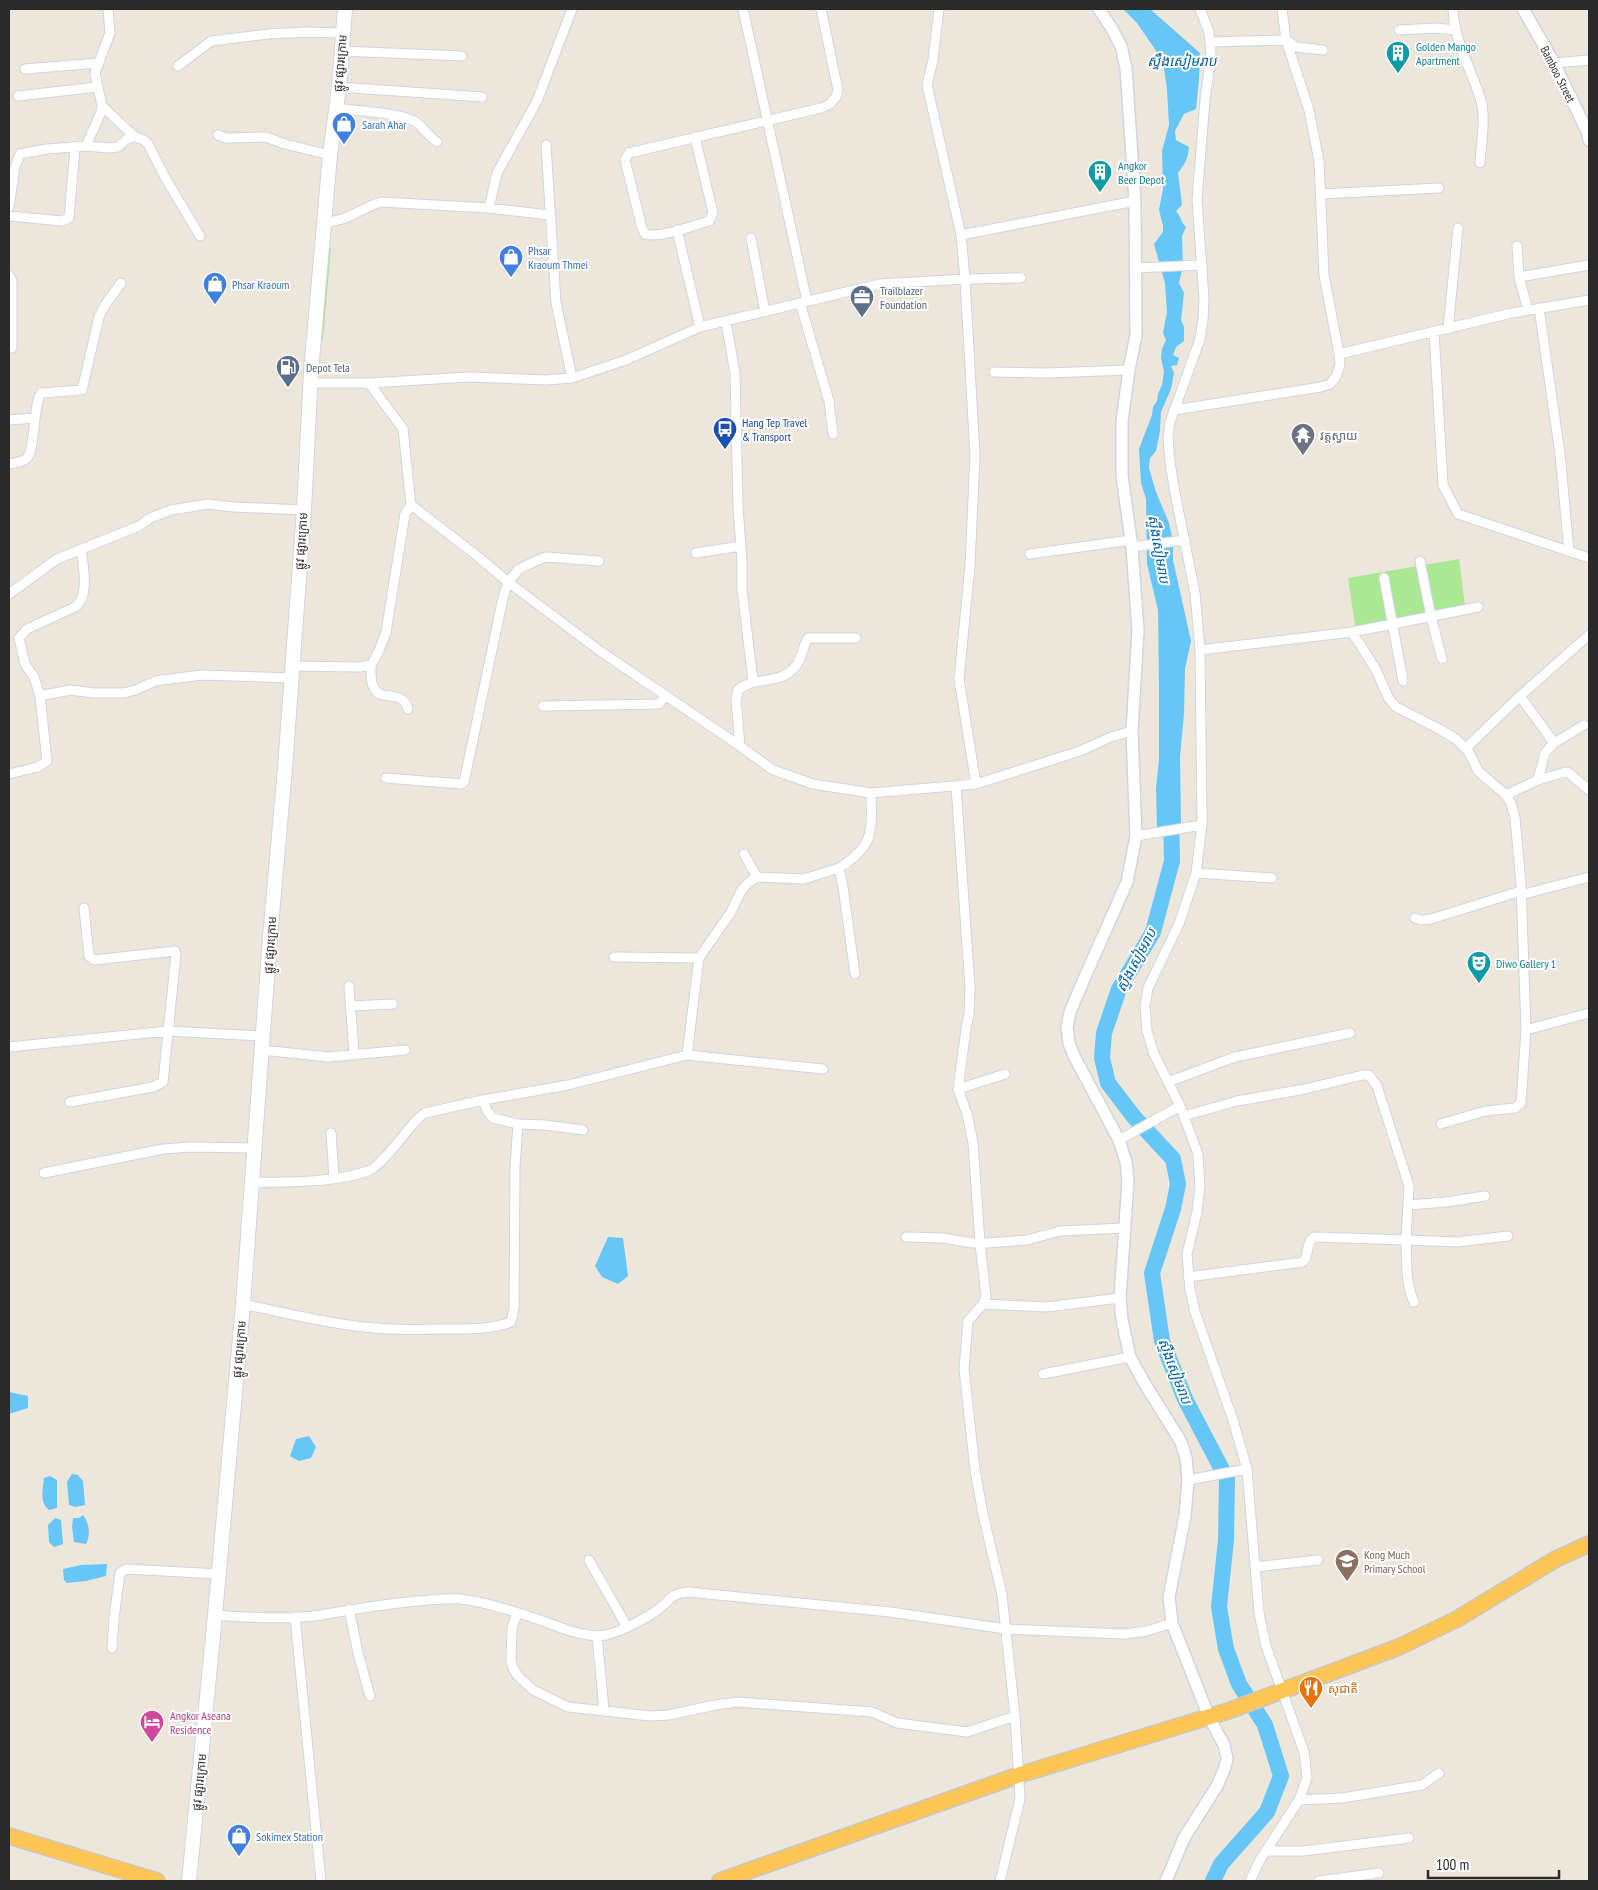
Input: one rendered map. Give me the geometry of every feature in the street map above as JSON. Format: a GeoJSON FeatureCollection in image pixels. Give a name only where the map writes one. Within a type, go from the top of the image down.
{"type":"FeatureCollection","features":[{"type":"Feature","properties":{"kind":"highway"},"geometry":{"type":"LineString","coordinates":[[720,1881],[1019,1775],[1228,1711],[1399,1648],[1457,1619],[1556,1559],[1589,1544]]}},
{"type":"Feature","properties":{"kind":"highway"},"geometry":{"type":"LineString","coordinates":[[9,1836],[156,1881]]}},
{"type":"Feature","properties":{"kind":"main road","name":"ផ្លូវ ផ្សារក្រោម"},"geometry":{"type":"LineString","coordinates":[[189,1881],[243,1304],[304,510],[311,382],[330,155],[339,88],[344,9]]}},
{"type":"Feature","properties":{"kind":"street"},"geometry":{"type":"LineString","coordinates":[[108,9],[110,33],[95,73],[96,88],[102,106],[135,137],[144,140],[148,144],[166,179],[200,236]]}},
{"type":"Feature","properties":{"kind":"street"},"geometry":{"type":"LineString","coordinates":[[489,208],[497,173],[537,101],[572,9]]}},
{"type":"Feature","properties":{"kind":"street"},"geometry":{"type":"LineString","coordinates":[[743,9],[768,119],[804,302],[829,401],[833,434]]}},
{"type":"Feature","properties":{"kind":"street"},"geometry":{"type":"LineString","coordinates":[[695,137],[713,213],[709,220],[677,230],[650,236],[645,234],[625,160],[626,156],[632,151],[821,108],[830,104],[836,98],[838,90],[821,9]]}},
{"type":"Feature","properties":{"kind":"street"},"geometry":{"type":"LineString","coordinates":[[939,9],[933,60],[927,84],[961,235],[965,279],[975,456],[970,565],[958,679],[976,784]]}},
{"type":"Feature","properties":{"kind":"street"},"geometry":{"type":"LineString","coordinates":[[1100,9],[1121,46],[1126,68],[1135,201],[1136,335],[1128,370],[1122,421],[1122,476],[1135,544],[1138,630],[1132,731],[1141,835],[1128,882],[1070,1012],[1067,1027],[1069,1043],[1074,1056],[1119,1140],[1124,1154],[1128,1173],[1120,1298],[1130,1357],[1181,1442],[1186,1458],[1188,1480],[1185,1516],[1169,1597],[1172,1623],[1209,1717],[1224,1746],[1227,1759],[1217,1786],[1184,1838],[1166,1881]]}},
{"type":"Feature","properties":{"kind":"street"},"geometry":{"type":"LineString","coordinates":[[1200,9],[1205,19],[1212,54],[1205,100],[1197,200],[1198,265],[1204,299],[1200,339],[1170,422],[1168,438],[1181,541],[1195,593],[1200,650],[1199,826],[1196,873],[1179,924],[1148,988],[1145,1006],[1147,1031],[1152,1046],[1180,1106],[1198,1154],[1200,1186],[1197,1212],[1187,1254],[1190,1290],[1195,1312],[1233,1420],[1244,1470],[1254,1535],[1260,1613],[1266,1646],[1304,1752],[1307,1778],[1299,1800],[1266,1851],[1250,1881],[1255,1881]]}},
{"type":"Feature","properties":{"kind":"street"},"geometry":{"type":"LineString","coordinates":[[1174,410],[1191,409],[1272,393],[1326,385],[1334,381],[1339,372],[1339,354],[1324,275],[1319,161],[1309,110],[1286,40],[1282,9]]}},
{"type":"Feature","properties":{"kind":"street"},"geometry":{"type":"LineString","coordinates":[[1452,9],[1455,30],[1482,103],[1480,163]]}},
{"type":"Feature","properties":{"kind":"street","name":"Bamboo Street"},"geometry":{"type":"LineString","coordinates":[[1523,9],[1554,64],[1589,140]]}},
{"type":"Feature","properties":{"kind":"street"},"geometry":{"type":"LineString","coordinates":[[1398,30],[1435,28],[1455,30]]}},
{"type":"Feature","properties":{"kind":"street"},"geometry":{"type":"LineString","coordinates":[[178,66],[211,41],[278,33],[343,33]]}},
{"type":"Feature","properties":{"kind":"street"},"geometry":{"type":"LineString","coordinates":[[1211,42],[1286,40],[1296,47],[1323,50]]}},
{"type":"Feature","properties":{"kind":"street"},"geometry":{"type":"LineString","coordinates":[[342,51],[462,56]]}},
{"type":"Feature","properties":{"kind":"street"},"geometry":{"type":"LineString","coordinates":[[1554,64],[1589,60]]}},
{"type":"Feature","properties":{"kind":"street"},"geometry":{"type":"LineString","coordinates":[[25,69],[98,63]]}},
{"type":"Feature","properties":{"kind":"street"},"geometry":{"type":"LineString","coordinates":[[18,96],[96,88]]}},
{"type":"Feature","properties":{"kind":"street"},"geometry":{"type":"LineString","coordinates":[[339,88],[482,97]]}},
{"type":"Feature","properties":{"kind":"street"},"geometry":{"type":"LineString","coordinates":[[86,146],[102,106]]}},
{"type":"Feature","properties":{"kind":"street"},"geometry":{"type":"LineString","coordinates":[[336,108],[404,117],[419,124],[428,136],[437,142]]}},
{"type":"Feature","properties":{"kind":"street"},"geometry":{"type":"LineString","coordinates":[[218,135],[226,138],[266,137],[285,144],[330,155]]}},
{"type":"Feature","properties":{"kind":"street"},"geometry":{"type":"LineString","coordinates":[[9,207],[15,167],[20,154],[47,149],[86,146],[118,147],[127,139],[135,137]]}},
{"type":"Feature","properties":{"kind":"street"},"geometry":{"type":"LineString","coordinates":[[546,145],[556,303],[572,378]]}},
{"type":"Feature","properties":{"kind":"street"},"geometry":{"type":"LineString","coordinates":[[9,216],[62,221],[69,218],[75,148]]}},
{"type":"Feature","properties":{"kind":"street"},"geometry":{"type":"LineString","coordinates":[[1321,194],[1439,188]]}},
{"type":"Feature","properties":{"kind":"street"},"geometry":{"type":"LineString","coordinates":[[961,235],[1135,201]]}},
{"type":"Feature","properties":{"kind":"street"},"geometry":{"type":"LineString","coordinates":[[324,222],[338,222],[367,206],[381,202],[489,208],[550,215]]}},
{"type":"Feature","properties":{"kind":"street"},"geometry":{"type":"LineString","coordinates":[[1448,328],[1458,228]]}},
{"type":"Feature","properties":{"kind":"street"},"geometry":{"type":"LineString","coordinates":[[677,230],[700,327]]}},
{"type":"Feature","properties":{"kind":"street"},"geometry":{"type":"LineString","coordinates":[[750,238],[765,312]]}},
{"type":"Feature","properties":{"kind":"street"},"geometry":{"type":"LineString","coordinates":[[1517,246],[1520,277],[1528,310]]}},
{"type":"Feature","properties":{"kind":"street"},"geometry":{"type":"LineString","coordinates":[[1520,277],[1589,264]]}},
{"type":"Feature","properties":{"kind":"street"},"geometry":{"type":"LineString","coordinates":[[1135,268],[1198,265]]}},
{"type":"Feature","properties":{"kind":"street"},"geometry":{"type":"LineString","coordinates":[[9,275],[12,282],[12,348],[9,348]]}},
{"type":"Feature","properties":{"kind":"street"},"geometry":{"type":"LineString","coordinates":[[311,382],[368,383],[469,377],[546,380],[572,378],[626,360],[700,327],[880,284],[1021,278]]}},
{"type":"Feature","properties":{"kind":"street"},"geometry":{"type":"LineString","coordinates":[[9,464],[28,458],[40,393],[82,390],[99,317],[105,304],[121,284]]}},
{"type":"Feature","properties":{"kind":"street"},"geometry":{"type":"LineString","coordinates":[[1339,354],[1528,310],[1589,300]]}},
{"type":"Feature","properties":{"kind":"street"},"geometry":{"type":"LineString","coordinates":[[1539,308],[1560,454],[1569,551]]}},
{"type":"Feature","properties":{"kind":"street"},"geometry":{"type":"LineString","coordinates":[[726,322],[735,373],[742,589],[754,682]]}},
{"type":"Feature","properties":{"kind":"street"},"geometry":{"type":"LineString","coordinates":[[1434,332],[1443,485],[1458,514],[1589,558]]}},
{"type":"Feature","properties":{"kind":"street"},"geometry":{"type":"LineString","coordinates":[[994,372],[1047,373],[1128,370]]}},
{"type":"Feature","properties":{"kind":"street"},"geometry":{"type":"LineString","coordinates":[[368,383],[402,429],[411,505],[405,514],[386,632],[371,665],[372,684],[378,693],[401,698],[406,703],[408,709]]}},
{"type":"Feature","properties":{"kind":"street"},"geometry":{"type":"LineString","coordinates":[[9,420],[35,418]]}},
{"type":"Feature","properties":{"kind":"street"},"geometry":{"type":"LineString","coordinates":[[9,594],[57,559],[139,526],[150,518],[189,506],[208,504],[304,510]]}},
{"type":"Feature","properties":{"kind":"street"},"geometry":{"type":"LineString","coordinates":[[411,505],[508,582],[600,651],[773,770],[813,784],[871,793],[976,784],[1080,751],[1111,737],[1132,731]]}},
{"type":"Feature","properties":{"kind":"street"},"geometry":{"type":"LineString","coordinates":[[1030,554],[1181,541]]}},
{"type":"Feature","properties":{"kind":"street"},"geometry":{"type":"LineString","coordinates":[[696,553],[741,546]]}},
{"type":"Feature","properties":{"kind":"street"},"geometry":{"type":"LineString","coordinates":[[9,774],[47,762],[40,696],[34,677],[25,664],[19,638],[27,630],[76,607],[80,602],[83,597],[84,577],[81,549]]}},
{"type":"Feature","properties":{"kind":"street"},"geometry":{"type":"LineString","coordinates":[[386,778],[460,784],[464,782],[508,582],[519,569],[546,557],[599,561]]}},
{"type":"Feature","properties":{"kind":"street"},"geometry":{"type":"LineString","coordinates":[[1420,561],[1430,617],[1442,659]]}},
{"type":"Feature","properties":{"kind":"street"},"geometry":{"type":"LineString","coordinates":[[1384,578],[1404,681]]}},
{"type":"Feature","properties":{"kind":"street"},"geometry":{"type":"LineString","coordinates":[[1200,650],[1352,632],[1478,607]]}},
{"type":"Feature","properties":{"kind":"street"},"geometry":{"type":"LineString","coordinates":[[1352,632],[1375,668],[1389,699],[1396,707],[1439,729],[1466,748],[1478,771],[1506,795],[1515,818],[1521,893],[1526,1030],[1521,1103],[1515,1108],[1480,1112],[1441,1124]]}},
{"type":"Feature","properties":{"kind":"street"},"geometry":{"type":"LineString","coordinates":[[1466,748],[1520,696],[1589,636]]}},
{"type":"Feature","properties":{"kind":"street"},"geometry":{"type":"LineString","coordinates":[[740,746],[736,700],[738,690],[743,685],[783,676],[795,667],[803,654],[808,638],[856,638]]}},
{"type":"Feature","properties":{"kind":"street"},"geometry":{"type":"LineString","coordinates":[[40,696],[75,690],[94,693],[124,693],[136,690],[155,681],[202,675],[292,672],[371,665]]}},
{"type":"Feature","properties":{"kind":"street"},"geometry":{"type":"LineString","coordinates":[[543,706],[660,704],[666,695]]}},
{"type":"Feature","properties":{"kind":"street"},"geometry":{"type":"LineString","coordinates":[[1520,696],[1554,743]]}},
{"type":"Feature","properties":{"kind":"street"},"geometry":{"type":"LineString","coordinates":[[1538,780],[1545,753],[1554,743],[1584,725]]}},
{"type":"Feature","properties":{"kind":"street"},"geometry":{"type":"LineString","coordinates":[[1506,795],[1538,780],[1569,773],[1589,790]]}},
{"type":"Feature","properties":{"kind":"street"},"geometry":{"type":"LineString","coordinates":[[956,786],[970,995],[958,1089],[973,1143],[986,1296],[984,1304],[968,1321],[964,1369],[975,1470],[1002,1595],[1015,1716],[1019,1775],[1020,1800],[1000,1881]]}},
{"type":"Feature","properties":{"kind":"street"},"geometry":{"type":"LineString","coordinates":[[687,1055],[699,958],[732,912],[741,892],[748,883],[757,877],[804,880],[838,868],[854,858],[866,845],[872,821],[871,793]]}},
{"type":"Feature","properties":{"kind":"street"},"geometry":{"type":"LineString","coordinates":[[1141,835],[1199,826]]}},
{"type":"Feature","properties":{"kind":"street"},"geometry":{"type":"LineString","coordinates":[[744,854],[757,877]]}},
{"type":"Feature","properties":{"kind":"street"},"geometry":{"type":"LineString","coordinates":[[838,868],[843,886],[855,974]]}},
{"type":"Feature","properties":{"kind":"street"},"geometry":{"type":"LineString","coordinates":[[1196,873],[1272,878]]}},
{"type":"Feature","properties":{"kind":"street"},"geometry":{"type":"LineString","coordinates":[[1415,918],[1421,920],[1432,919],[1521,893],[1589,877]]}},
{"type":"Feature","properties":{"kind":"street"},"geometry":{"type":"LineString","coordinates":[[70,1102],[159,1085],[163,1082],[175,951],[94,960],[89,956],[84,908]]}},
{"type":"Feature","properties":{"kind":"street"},"geometry":{"type":"LineString","coordinates":[[614,957],[699,958]]}},
{"type":"Feature","properties":{"kind":"street"},"geometry":{"type":"LineString","coordinates":[[349,986],[354,1053]]}},
{"type":"Feature","properties":{"kind":"street"},"geometry":{"type":"LineString","coordinates":[[351,1006],[393,1004]]}},
{"type":"Feature","properties":{"kind":"street"},"geometry":{"type":"LineString","coordinates":[[1526,1030],[1589,1013]]}},
{"type":"Feature","properties":{"kind":"street"},"geometry":{"type":"LineString","coordinates":[[9,1047],[168,1031],[263,1036]]}},
{"type":"Feature","properties":{"kind":"street"},"geometry":{"type":"LineString","coordinates":[[1168,1082],[1235,1057],[1350,1033]]}},
{"type":"Feature","properties":{"kind":"street"},"geometry":{"type":"LineString","coordinates":[[262,1050],[328,1057],[354,1053],[405,1050]]}},
{"type":"Feature","properties":{"kind":"street"},"geometry":{"type":"LineString","coordinates":[[252,1182],[296,1182],[355,1174],[373,1169],[394,1149],[422,1115],[433,1111],[568,1085],[687,1055],[822,1069]]}},
{"type":"Feature","properties":{"kind":"street"},"geometry":{"type":"LineString","coordinates":[[958,1089],[1006,1074]]}},
{"type":"Feature","properties":{"kind":"street"},"geometry":{"type":"LineString","coordinates":[[1184,1116],[1237,1101],[1370,1075],[1377,1086],[1409,1186],[1406,1240],[1407,1281],[1409,1292],[1414,1302]]}},
{"type":"Feature","properties":{"kind":"street"},"geometry":{"type":"LineString","coordinates":[[483,1100],[486,1112],[493,1118],[518,1124],[546,1125],[583,1130]]}},
{"type":"Feature","properties":{"kind":"street"},"geometry":{"type":"LineString","coordinates":[[1119,1140],[1180,1106]]}},
{"type":"Feature","properties":{"kind":"street"},"geometry":{"type":"LineString","coordinates":[[243,1304],[312,1319],[395,1330],[464,1328],[502,1325],[511,1322],[514,1308],[515,1167],[518,1124]]}},
{"type":"Feature","properties":{"kind":"street"},"geometry":{"type":"LineString","coordinates":[[331,1133],[334,1177]]}},
{"type":"Feature","properties":{"kind":"street"},"geometry":{"type":"LineString","coordinates":[[44,1173],[171,1148],[254,1148]]}},
{"type":"Feature","properties":{"kind":"street"},"geometry":{"type":"LineString","coordinates":[[1408,1205],[1485,1196]]}},
{"type":"Feature","properties":{"kind":"street"},"geometry":{"type":"LineString","coordinates":[[906,1237],[943,1238],[980,1243],[1027,1240],[1060,1231],[1124,1228]]}},
{"type":"Feature","properties":{"kind":"street"},"geometry":{"type":"LineString","coordinates":[[1188,1276],[1303,1262],[1306,1258],[1309,1242],[1314,1237],[1457,1242],[1508,1236]]}},
{"type":"Feature","properties":{"kind":"street"},"geometry":{"type":"LineString","coordinates":[[984,1304],[1046,1307],[1120,1298]]}},
{"type":"Feature","properties":{"kind":"street"},"geometry":{"type":"LineString","coordinates":[[1043,1374],[1130,1357]]}},
{"type":"Feature","properties":{"kind":"street"},"geometry":{"type":"LineString","coordinates":[[1188,1480],[1244,1470]]}},
{"type":"Feature","properties":{"kind":"street"},"geometry":{"type":"LineString","coordinates":[[590,1560],[627,1627]]}},
{"type":"Feature","properties":{"kind":"street"},"geometry":{"type":"LineString","coordinates":[[1255,1566],[1318,1560]]}},
{"type":"Feature","properties":{"kind":"street"},"geometry":{"type":"LineString","coordinates":[[112,1648],[120,1573],[126,1569],[219,1574]]}},
{"type":"Feature","properties":{"kind":"street"},"geometry":{"type":"LineString","coordinates":[[215,1616],[253,1618],[295,1617],[320,1615],[349,1608],[459,1599],[502,1608],[566,1630],[597,1635],[627,1627],[660,1608],[670,1597],[677,1593],[688,1592],[880,1611],[1006,1629],[1124,1634],[1147,1631],[1172,1623]]}},
{"type":"Feature","properties":{"kind":"street"},"geometry":{"type":"LineString","coordinates":[[349,1608],[356,1645],[370,1696]]}},
{"type":"Feature","properties":{"kind":"street"},"geometry":{"type":"LineString","coordinates":[[517,1614],[512,1628],[511,1661],[518,1676],[533,1690],[568,1707],[650,1716],[670,1715],[738,1702],[872,1712],[897,1722],[967,1732],[1015,1716]]}},
{"type":"Feature","properties":{"kind":"street"},"geometry":{"type":"LineString","coordinates":[[295,1617],[321,1881]]}},
{"type":"Feature","properties":{"kind":"street"},"geometry":{"type":"LineString","coordinates":[[597,1635],[604,1710]]}},
{"type":"Feature","properties":{"kind":"street"},"geometry":{"type":"LineString","coordinates":[[1299,1800],[1342,1798],[1422,1785],[1439,1773]]}},
{"type":"Feature","properties":{"kind":"street"},"geometry":{"type":"LineString","coordinates":[[1266,1851],[1303,1851],[1409,1838]]}},
{"type":"Feature","properties":{"kind":"street"},"geometry":{"type":"LineString","coordinates":[[1319,1881],[1379,1873]]}},
{"type":"Feature","properties":{"kind":"green space"},"geometry":{"type":"Polygon","coordinates":[[[324,247],[331,248],[323,340],[316,340],[324,247]]]}},
{"type":"Feature","properties":{"kind":"green space"},"geometry":{"type":"Polygon","coordinates":[[[1459,559],[1466,614],[1356,632],[1348,578],[1459,559]]]}},
{"type":"Feature","properties":{"kind":"water","name":"ស្ទឹងសៀមរាប"},"geometry":{"type":"Polygon","coordinates":[[[1123,9],[1150,9],[1200,53],[1196,109],[1184,114],[1175,131],[1176,140],[1189,147],[1186,161],[1178,173],[1182,205],[1176,211],[1186,227],[1182,236],[1183,266],[1179,283],[1184,293],[1181,320],[1184,327],[1184,341],[1176,347],[1173,355],[1179,358],[1177,365],[1171,366],[1174,373],[1171,389],[1161,412],[1156,451],[1150,458],[1149,468],[1156,492],[1169,523],[1173,541],[1173,560],[1191,641],[1185,669],[1184,714],[1180,757],[1181,824],[1157,828],[1156,788],[1159,760],[1158,610],[1147,564],[1146,499],[1141,483],[1139,449],[1152,415],[1153,407],[1157,401],[1164,372],[1161,358],[1166,340],[1163,333],[1167,312],[1165,283],[1154,244],[1163,232],[1159,210],[1163,189],[1162,151],[1169,125],[1163,61],[1137,23],[1123,9]]]}},
{"type":"Feature","properties":{"kind":"water"},"geometry":{"type":"Polygon","coordinates":[[[608,1237],[623,1238],[628,1276],[618,1284],[602,1277],[595,1266],[608,1237]]]}},
{"type":"Feature","properties":{"kind":"water"},"geometry":{"type":"Polygon","coordinates":[[[9,1392],[28,1396],[28,1408],[9,1414],[9,1392]]]}},
{"type":"Feature","properties":{"kind":"water"},"geometry":{"type":"Polygon","coordinates":[[[309,1436],[316,1447],[311,1458],[299,1461],[290,1456],[296,1439],[309,1436]]]}},
{"type":"Feature","properties":{"kind":"water"},"geometry":{"type":"Polygon","coordinates":[[[72,1474],[78,1475],[83,1481],[85,1505],[75,1507],[69,1505],[67,1482],[72,1474]]]}},
{"type":"Feature","properties":{"kind":"water"},"geometry":{"type":"Polygon","coordinates":[[[50,1476],[57,1480],[57,1508],[49,1510],[44,1503],[42,1495],[44,1478],[50,1476]]]}},
{"type":"Feature","properties":{"kind":"water"},"geometry":{"type":"Polygon","coordinates":[[[83,1515],[89,1529],[86,1544],[74,1542],[72,1527],[73,1518],[79,1518],[83,1515]]]}},
{"type":"Feature","properties":{"kind":"water"},"geometry":{"type":"Polygon","coordinates":[[[55,1518],[61,1520],[63,1544],[54,1547],[49,1542],[48,1525],[55,1518]]]}},
{"type":"Feature","properties":{"kind":"water"},"geometry":{"type":"Polygon","coordinates":[[[107,1564],[106,1576],[67,1583],[64,1580],[63,1569],[81,1565],[107,1564]]]}},
{"type":"Feature","properties":{"kind":"waterway","name":"ស្ទឹងសៀមរាប"},"geometry":{"type":"LineString","coordinates":[[1171,812],[1172,861],[1153,932],[1119,989],[1104,1033],[1102,1058],[1108,1083],[1134,1117],[1173,1159],[1178,1184],[1173,1209],[1152,1273],[1162,1341],[1185,1399],[1227,1479],[1226,1540],[1219,1607],[1226,1649],[1239,1684],[1265,1725],[1281,1776],[1267,1812],[1221,1864],[1213,1881]]}},
{"type":"Feature","properties":{"kind":"place","name":"Golden Mango Apartment"},"geometry":{"type":"Point","coordinates":[1398,74]}},
{"type":"Feature","properties":{"kind":"place","name":"Sarah Ahar"},"geometry":{"type":"Point","coordinates":[344,145]}},
{"type":"Feature","properties":{"kind":"place","name":"Angkor Beer Depot"},"geometry":{"type":"Point","coordinates":[1100,193]}},
{"type":"Feature","properties":{"kind":"place","name":"Phsar Kraoum Thmei"},"geometry":{"type":"Point","coordinates":[511,278]}},
{"type":"Feature","properties":{"kind":"place","name":"Phsar Kraoum"},"geometry":{"type":"Point","coordinates":[215,305]}},
{"type":"Feature","properties":{"kind":"place","name":"Trailblazer Foundation"},"geometry":{"type":"Point","coordinates":[862,318]}},
{"type":"Feature","properties":{"kind":"place","name":"Depot Tela"},"geometry":{"type":"Point","coordinates":[288,388]}},
{"type":"Feature","properties":{"kind":"place","name":"Hang Tep Travel & Transport"},"geometry":{"type":"Point","coordinates":[725,450]}},
{"type":"Feature","properties":{"kind":"place","name":"វត្តស្វាយ"},"geometry":{"type":"Point","coordinates":[1303,456]}},
{"type":"Feature","properties":{"kind":"place","name":"Diwo Gallery 1"},"geometry":{"type":"Point","coordinates":[1479,984]}},
{"type":"Feature","properties":{"kind":"place","name":"Kong Much Primary School"},"geometry":{"type":"Point","coordinates":[1347,1582]}},
{"type":"Feature","properties":{"kind":"place","name":"សុជាតិ"},"geometry":{"type":"Point","coordinates":[1311,1709]}},
{"type":"Feature","properties":{"kind":"place","name":"Angkor Aseana Residence"},"geometry":{"type":"Point","coordinates":[152,1743]}},
{"type":"Feature","properties":{"kind":"place","name":"Sokimex Station"},"geometry":{"type":"Point","coordinates":[239,1857]}}]}
